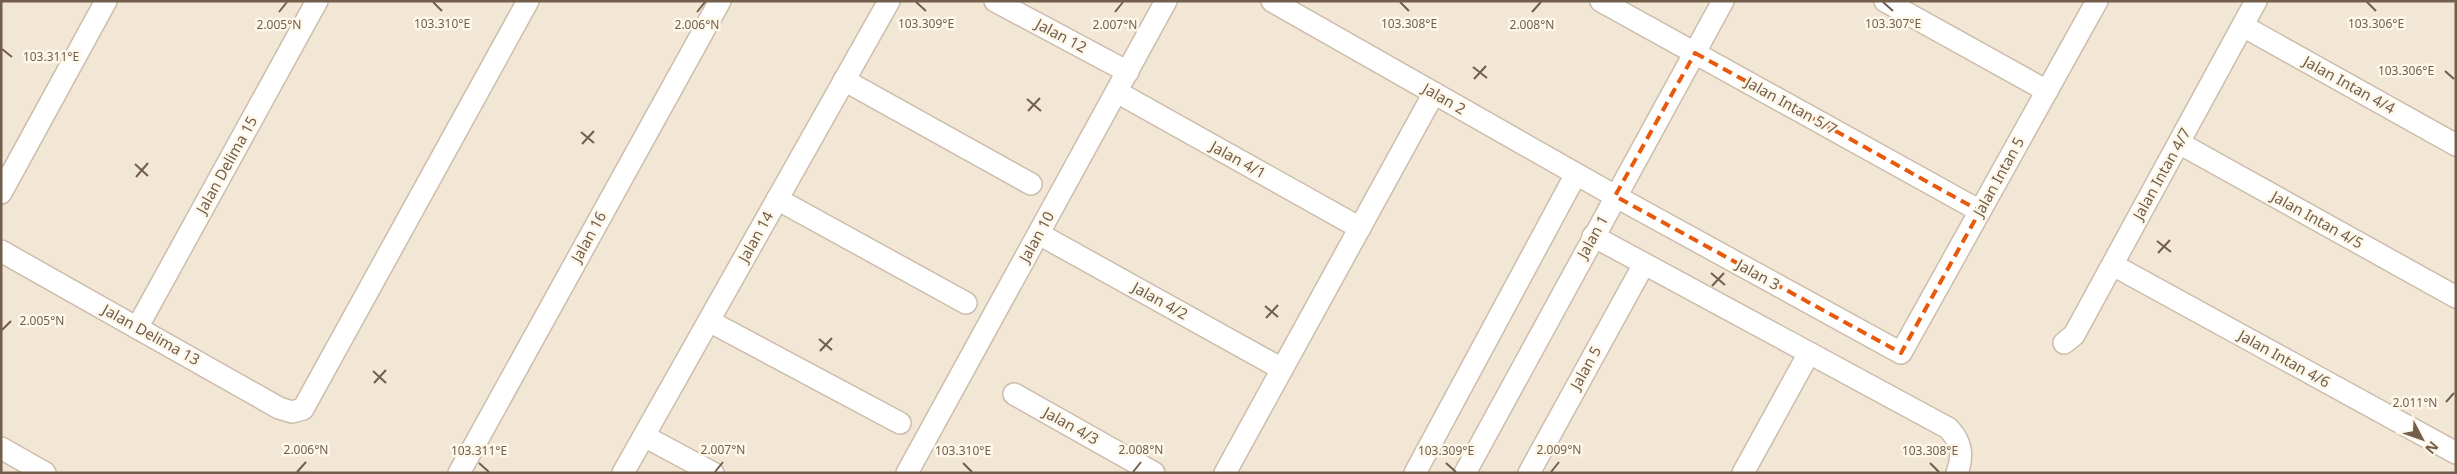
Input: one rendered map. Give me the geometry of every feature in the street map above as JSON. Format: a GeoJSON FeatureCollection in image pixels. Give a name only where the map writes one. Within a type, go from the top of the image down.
{"type":"FeatureCollection","features":[{"type":"Feature","properties":{"kind":"street"},"geometry":{"type":"LineString","coordinates":[[1,193],[106,1]]}},
{"type":"Feature","properties":{"kind":"street","name":"Jalan Delima 15"},"geometry":{"type":"LineString","coordinates":[[137,328],[318,1]]}},
{"type":"Feature","properties":{"kind":"street","name":"Jalan Delima 13"},"geometry":{"type":"LineString","coordinates":[[1,251],[279,408],[292,412],[303,409],[528,1]]}},
{"type":"Feature","properties":{"kind":"street","name":"Jalan 16"},"geometry":{"type":"LineString","coordinates":[[459,473],[720,1]]}},
{"type":"Feature","properties":{"kind":"street","name":"Jalan 14"},"geometry":{"type":"LineString","coordinates":[[623,473],[889,1]]}},
{"type":"Feature","properties":{"kind":"street","name":"Jalan 12"},"geometry":{"type":"LineString","coordinates":[[995,1],[1128,72]]}},
{"type":"Feature","properties":{"kind":"street","name":"Jalan 10"},"geometry":{"type":"LineString","coordinates":[[907,473],[1166,1]]}},
{"type":"Feature","properties":{"kind":"street","name":"Jalan 2"},"geometry":{"type":"LineString","coordinates":[[1272,1],[1615,196]]}},
{"type":"Feature","properties":{"kind":"street","name":"Jalan Intan 5/7"},"geometry":{"type":"LineString","coordinates":[[1601,1],[1980,211]]}},
{"type":"Feature","properties":{"kind":"street","name":"Jalan 1"},"geometry":{"type":"LineString","coordinates":[[1465,473],[1723,1]]}},
{"type":"Feature","properties":{"kind":"street"},"geometry":{"type":"LineString","coordinates":[[1885,1],[2047,91]]}},
{"type":"Feature","properties":{"kind":"street","name":"Jalan Intan 5"},"geometry":{"type":"LineString","coordinates":[[1901,354],[2097,1]]}},
{"type":"Feature","properties":{"kind":"street","name":"Jalan Intan 4/7"},"geometry":{"type":"LineString","coordinates":[[2064,343],[2074,335],[2256,1]]}},
{"type":"Feature","properties":{"kind":"street","name":"Jalan Intan 4/4"},"geometry":{"type":"LineString","coordinates":[[2243,26],[2456,145]]}},
{"type":"Feature","properties":{"kind":"street"},"geometry":{"type":"LineString","coordinates":[[844,80],[1031,184]]}},
{"type":"Feature","properties":{"kind":"street","name":"Jalan 4/1"},"geometry":{"type":"LineString","coordinates":[[1117,92],[1360,228]]}},
{"type":"Feature","properties":{"kind":"street"},"geometry":{"type":"LineString","coordinates":[[1225,473],[1434,93]]}},
{"type":"Feature","properties":{"kind":"street","name":"Jalan Intan 4/5"},"geometry":{"type":"LineString","coordinates":[[2179,143],[2456,297]]}},
{"type":"Feature","properties":{"kind":"street"},"geometry":{"type":"LineString","coordinates":[[1415,473],[1576,174]]}},
{"type":"Feature","properties":{"kind":"street","name":"Jalan 3"},"geometry":{"type":"LineString","coordinates":[[1615,196],[1901,354]]}},
{"type":"Feature","properties":{"kind":"street"},"geometry":{"type":"LineString","coordinates":[[777,199],[966,303]]}},
{"type":"Feature","properties":{"kind":"street","name":"Jalan 4/2"},"geometry":{"type":"LineString","coordinates":[[1038,234],[1282,369]]}},
{"type":"Feature","properties":{"kind":"street"},"geometry":{"type":"LineString","coordinates":[[1593,236],[1948,428],[1960,443],[1962,457],[1957,473]]}},
{"type":"Feature","properties":{"kind":"street","name":"Jalan 5"},"geometry":{"type":"LineString","coordinates":[[1528,473],[1644,264]]}},
{"type":"Feature","properties":{"kind":"street","name":"Jalan Intan 4/6"},"geometry":{"type":"LineString","coordinates":[[2112,265],[2456,453]]}},
{"type":"Feature","properties":{"kind":"street"},"geometry":{"type":"LineString","coordinates":[[709,321],[900,423]]}},
{"type":"Feature","properties":{"kind":"street"},"geometry":{"type":"LineString","coordinates":[[1743,473],[1809,353]]}},
{"type":"Feature","properties":{"kind":"street","name":"Jalan 4/3"},"geometry":{"type":"LineString","coordinates":[[1014,394],[1154,473]]}},
{"type":"Feature","properties":{"kind":"street"},"geometry":{"type":"LineString","coordinates":[[644,436],[713,473]]}},
{"type":"Feature","properties":{"kind":"street"},"geometry":{"type":"LineString","coordinates":[[1,448],[46,473]]}},
{"type":"Feature","properties":{"kind":"highlighted area"},"geometry":{"type":"Polygon","coordinates":[[[1695,53],[1980,211],[1901,353],[1615,196],[1695,53]]]}},
{"type":"Feature","properties":{"kind":"shaded area"},"geometry":{"type":"Polygon","coordinates":[[[1,1],[2456,1],[2456,473],[1,473],[1,1]]]}}]}
